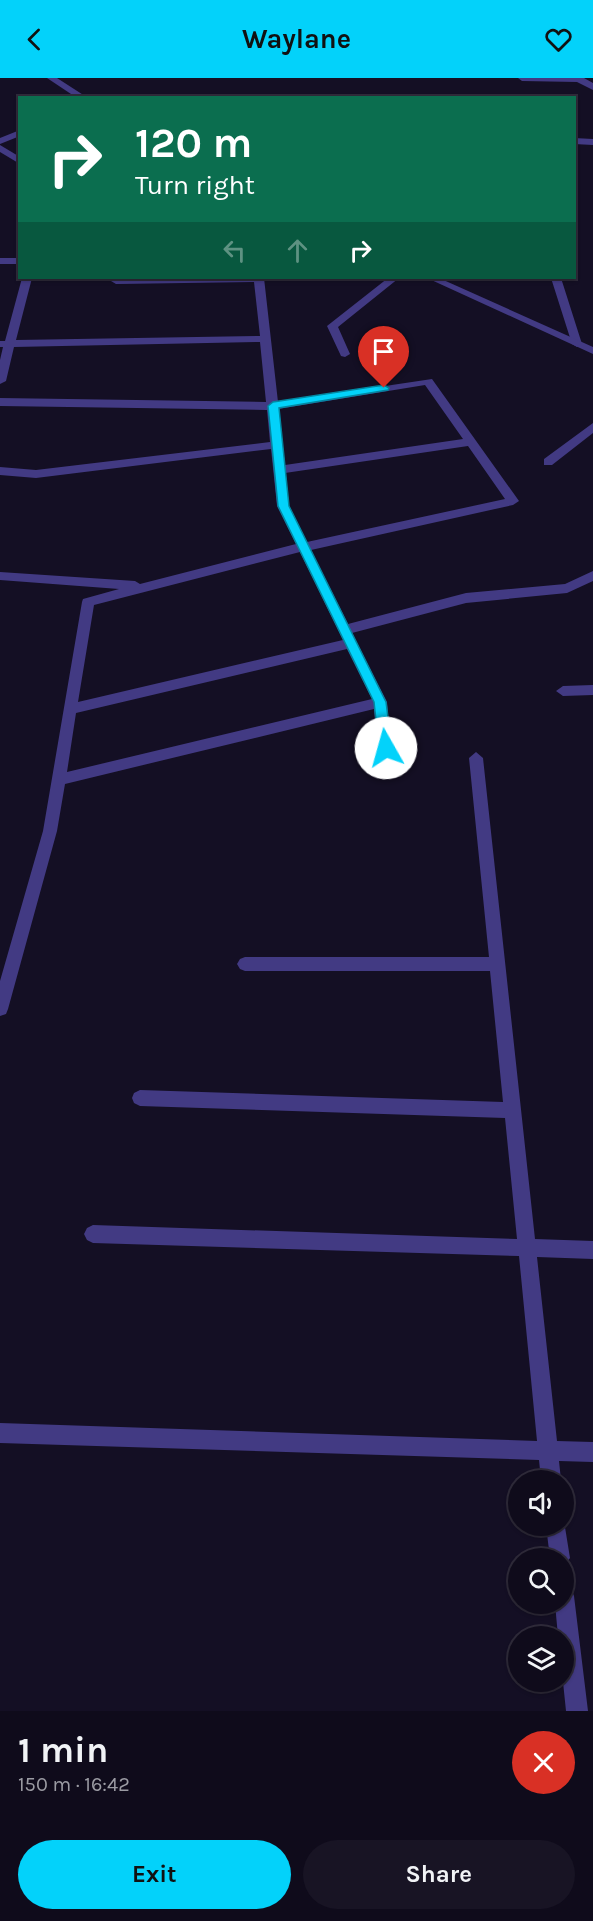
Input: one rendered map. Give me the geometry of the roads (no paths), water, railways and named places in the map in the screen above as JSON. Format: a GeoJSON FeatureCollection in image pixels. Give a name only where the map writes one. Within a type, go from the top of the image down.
{"type":"FeatureCollection","features":[{"type":"Feature","properties":{"kind":"street"},"geometry":{"type":"LineString","coordinates":[[51,78],[81,96]]}},
{"type":"Feature","properties":{"kind":"street"},"geometry":{"type":"LineString","coordinates":[[522,78],[579,79],[593,87]]}},
{"type":"Feature","properties":{"kind":"street"},"geometry":{"type":"LineString","coordinates":[[0,141],[18,134]]}},
{"type":"Feature","properties":{"kind":"street"},"geometry":{"type":"LineString","coordinates":[[576,141],[593,141]]}},
{"type":"Feature","properties":{"kind":"street"},"geometry":{"type":"LineString","coordinates":[[0,148],[18,160]]}},
{"type":"Feature","properties":{"kind":"street"},"geometry":{"type":"LineString","coordinates":[[0,261],[18,261]]}},
{"type":"Feature","properties":{"kind":"street"},"geometry":{"type":"LineString","coordinates":[[0,381],[5,344],[27,279]]}},
{"type":"Feature","properties":{"kind":"street"},"geometry":{"type":"LineString","coordinates":[[116,281],[211,279]]}},
{"type":"Feature","properties":{"kind":"street"},"geometry":{"type":"LineString","coordinates":[[259,279],[283,506],[380,702],[385,758]]}},
{"type":"Feature","properties":{"kind":"street"},"geometry":{"type":"LineString","coordinates":[[345,354],[332,326],[393,279]]}},
{"type":"Feature","properties":{"kind":"street"},"geometry":{"type":"LineString","coordinates":[[434,279],[593,351]]}},
{"type":"Feature","properties":{"kind":"street"},"geometry":{"type":"LineString","coordinates":[[556,279],[577,344]]}},
{"type":"Feature","properties":{"kind":"street"},"geometry":{"type":"LineString","coordinates":[[5,344],[266,339]]}},
{"type":"Feature","properties":{"kind":"street"},"geometry":{"type":"LineString","coordinates":[[0,402],[78,405],[273,406],[428,381],[513,501],[303,547],[88,602],[50,831],[0,1009]]}},
{"type":"Feature","properties":{"kind":"street"},"geometry":{"type":"LineString","coordinates":[[548,462],[593,427]]}},
{"type":"Feature","properties":{"kind":"street"},"geometry":{"type":"LineString","coordinates":[[280,470],[471,442]]}},
{"type":"Feature","properties":{"kind":"street"},"geometry":{"type":"LineString","coordinates":[[0,471],[36,474],[277,445]]}},
{"type":"Feature","properties":{"kind":"street"},"geometry":{"type":"LineString","coordinates":[[345,630],[484,594],[537,594],[580,585],[593,575]]}},
{"type":"Feature","properties":{"kind":"street"},"geometry":{"type":"LineString","coordinates":[[0,576],[147,588]]}},
{"type":"Feature","properties":{"kind":"street"},"geometry":{"type":"LineString","coordinates":[[71,709],[352,643]]}},
{"type":"Feature","properties":{"kind":"street"},"geometry":{"type":"LineString","coordinates":[[563,691],[593,690]]}},
{"type":"Feature","properties":{"kind":"street"},"geometry":{"type":"LineString","coordinates":[[58,780],[380,702]]}},
{"type":"Feature","properties":{"kind":"street"},"geometry":{"type":"LineString","coordinates":[[476,758],[550,1470]]}},
{"type":"Feature","properties":{"kind":"street"},"geometry":{"type":"LineString","coordinates":[[245,964],[497,964]]}},
{"type":"Feature","properties":{"kind":"street"},"geometry":{"type":"LineString","coordinates":[[140,1098],[513,1110]]}},
{"type":"Feature","properties":{"kind":"street"},"geometry":{"type":"LineString","coordinates":[[93,1234],[593,1250]]}},
{"type":"Feature","properties":{"kind":"street"},"geometry":{"type":"LineString","coordinates":[[0,1433],[593,1452]]}},
{"type":"Feature","properties":{"kind":"street"},"geometry":{"type":"LineString","coordinates":[[566,1614],[577,1711]]}}]}
